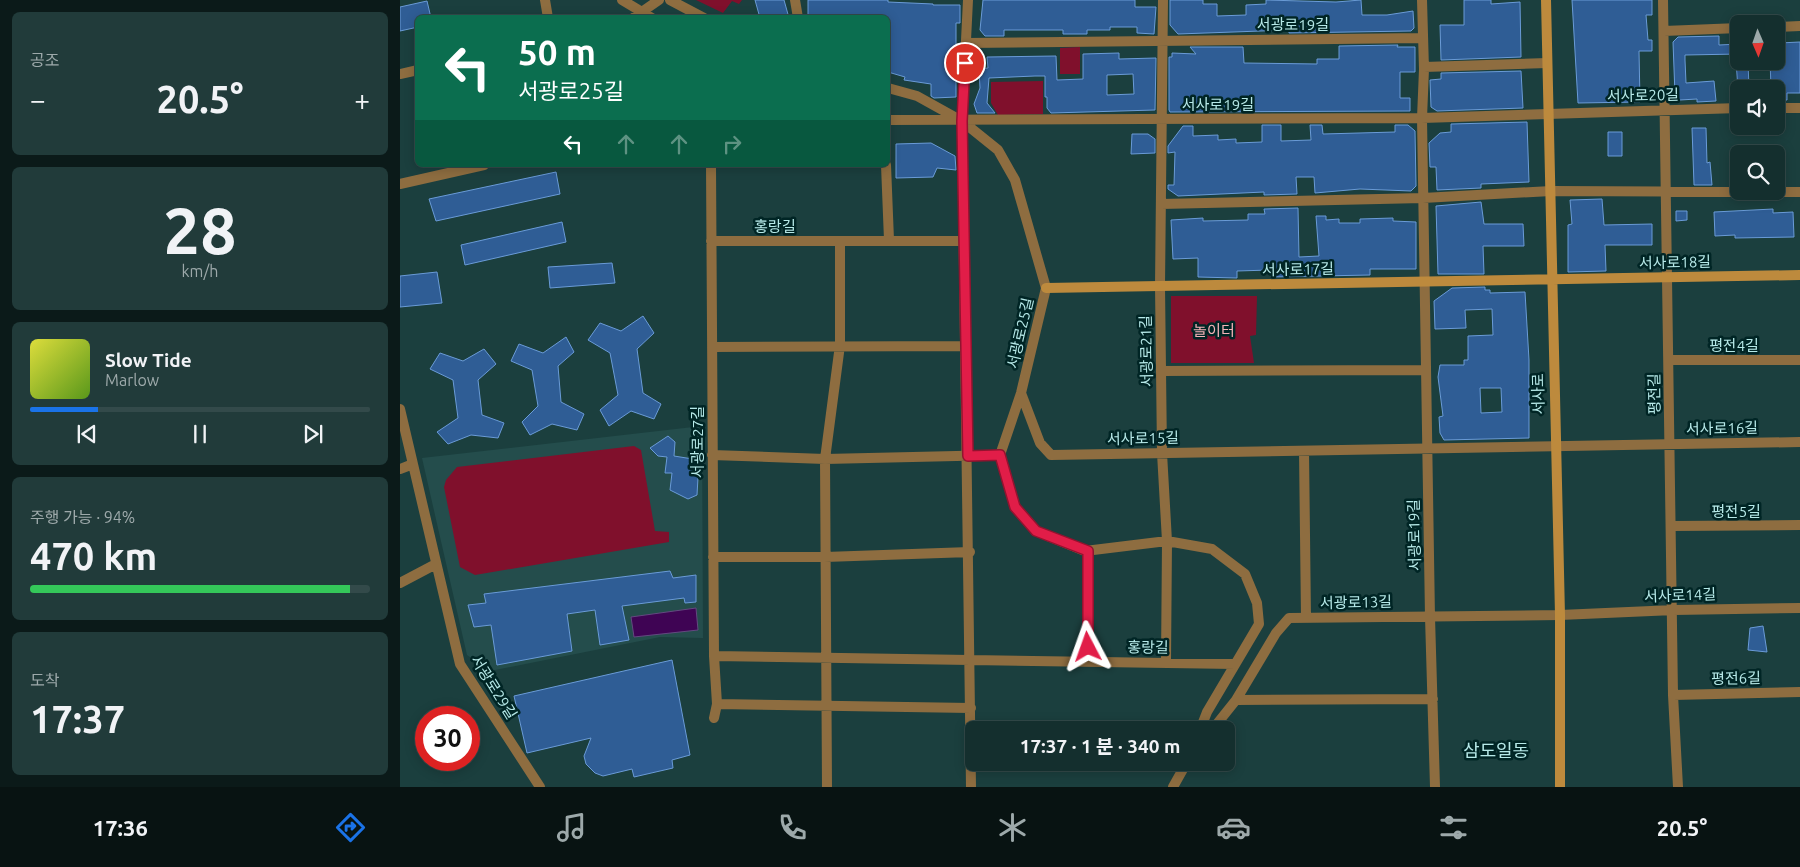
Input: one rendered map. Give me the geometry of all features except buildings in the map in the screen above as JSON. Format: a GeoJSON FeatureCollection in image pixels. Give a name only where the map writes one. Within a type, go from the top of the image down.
{"type":"FeatureCollection","features":[{"type":"Feature","properties":{"kind":"street"},"geometry":{"type":"LineString","coordinates":[[545,0],[548,15]]}},
{"type":"Feature","properties":{"kind":"street"},"geometry":{"type":"LineString","coordinates":[[622,0],[637,14],[659,0]]}},
{"type":"Feature","properties":{"kind":"street"},"geometry":{"type":"LineString","coordinates":[[670,0],[698,15]]}},
{"type":"Feature","properties":{"kind":"street"},"geometry":{"type":"LineString","coordinates":[[795,0],[798,15]]}},
{"type":"Feature","properties":{"kind":"street"},"geometry":{"type":"LineString","coordinates":[[968,0],[962,121],[970,552],[971,787]]}},
{"type":"Feature","properties":{"kind":"street","name":"서광로21길"},"geometry":{"type":"LineString","coordinates":[[1163,0],[1160,286],[1162,453],[1167,541],[1166,662]]}},
{"type":"Feature","properties":{"kind":"street","name":"서광로19길"},"geometry":{"type":"LineString","coordinates":[[1422,0],[1424,67],[1422,118],[1424,282],[1430,617],[1436,787]]}},
{"type":"Feature","properties":{"kind":"street","name":"서사로"},"geometry":{"type":"LineString","coordinates":[[1546,0],[1560,615],[1560,787]]}},
{"type":"Feature","properties":{"kind":"street","name":"평전길"},"geometry":{"type":"LineString","coordinates":[[1663,0],[1674,695],[1678,787]]}},
{"type":"Feature","properties":{"kind":"street"},"geometry":{"type":"LineString","coordinates":[[1785,27],[1800,26]]}},
{"type":"Feature","properties":{"kind":"street"},"geometry":{"type":"LineString","coordinates":[[1664,31],[1730,28]]}},
{"type":"Feature","properties":{"kind":"street","name":"서광로19길"},"geometry":{"type":"LineString","coordinates":[[1163,40],[1422,38]]}},
{"type":"Feature","properties":{"kind":"street"},"geometry":{"type":"LineString","coordinates":[[966,43],[1163,40]]}},
{"type":"Feature","properties":{"kind":"street"},"geometry":{"type":"LineString","coordinates":[[1424,67],[1547,63]]}},
{"type":"Feature","properties":{"kind":"street"},"geometry":{"type":"LineString","coordinates":[[400,74],[415,71]]}},
{"type":"Feature","properties":{"kind":"street","name":"서광로25길"},"geometry":{"type":"LineString","coordinates":[[890,89],[917,96],[962,121],[998,150],[1015,180],[1046,288],[1021,393],[1000,455]]}},
{"type":"Feature","properties":{"kind":"street","name":"서사로20길"},"geometry":{"type":"LineString","coordinates":[[1549,112],[1730,108]]}},
{"type":"Feature","properties":{"kind":"street"},"geometry":{"type":"LineString","coordinates":[[1785,108],[1800,108]]}},
{"type":"Feature","properties":{"kind":"street","name":"서사로19길"},"geometry":{"type":"LineString","coordinates":[[890,120],[1422,118],[1549,112]]}},
{"type":"Feature","properties":{"kind":"street"},"geometry":{"type":"LineString","coordinates":[[400,184],[475,167]]}},
{"type":"Feature","properties":{"kind":"street","name":"서광로27길"},"geometry":{"type":"LineString","coordinates":[[711,167],[714,656],[717,704],[714,718]]}},
{"type":"Feature","properties":{"kind":"street"},"geometry":{"type":"LineString","coordinates":[[886,167],[889,240]]}},
{"type":"Feature","properties":{"kind":"street"},"geometry":{"type":"LineString","coordinates":[[1161,204],[1423,198],[1551,192],[1800,192]]}},
{"type":"Feature","properties":{"kind":"street","name":"홍랑길"},"geometry":{"type":"LineString","coordinates":[[711,241],[964,240]]}},
{"type":"Feature","properties":{"kind":"street"},"geometry":{"type":"LineString","coordinates":[[827,787],[825,706],[825,459],[840,345],[840,241]]}},
{"type":"Feature","properties":{"kind":"street","name":"서사로18길"},"geometry":{"type":"LineString","coordinates":[[1551,279],[1800,275]]}},
{"type":"Feature","properties":{"kind":"street","name":"서사로17길"},"geometry":{"type":"LineString","coordinates":[[1046,288],[1551,279]]}},
{"type":"Feature","properties":{"kind":"street"},"geometry":{"type":"LineString","coordinates":[[712,347],[966,346]]}},
{"type":"Feature","properties":{"kind":"street","name":"평전4길"},"geometry":{"type":"LineString","coordinates":[[1669,360],[1800,360]]}},
{"type":"Feature","properties":{"kind":"street"},"geometry":{"type":"LineString","coordinates":[[1161,371],[1426,370]]}},
{"type":"Feature","properties":{"kind":"street","name":"서사로15길"},"geometry":{"type":"LineString","coordinates":[[1021,393],[1040,443],[1051,455],[1555,446]]}},
{"type":"Feature","properties":{"kind":"street","name":"서광로29길"},"geometry":{"type":"LineString","coordinates":[[400,409],[460,664],[540,787]]}},
{"type":"Feature","properties":{"kind":"street","name":"서사로16길"},"geometry":{"type":"LineString","coordinates":[[1555,446],[1800,442]]}},
{"type":"Feature","properties":{"kind":"street"},"geometry":{"type":"LineString","coordinates":[[1304,451],[1306,618]]}},
{"type":"Feature","properties":{"kind":"street"},"geometry":{"type":"LineString","coordinates":[[712,455],[825,459],[1000,455],[1015,507],[1036,531],[1088,551],[1167,541],[1212,549],[1245,574],[1257,603],[1259,624],[1204,721]]}},
{"type":"Feature","properties":{"kind":"street"},"geometry":{"type":"LineString","coordinates":[[400,469],[413,464]]}},
{"type":"Feature","properties":{"kind":"street","name":"평전5길"},"geometry":{"type":"LineString","coordinates":[[1672,526],[1800,525]]}},
{"type":"Feature","properties":{"kind":"street"},"geometry":{"type":"LineString","coordinates":[[1088,551],[1086,618],[1089,661]]}},
{"type":"Feature","properties":{"kind":"street"},"geometry":{"type":"LineString","coordinates":[[713,557],[825,557],[970,552]]}},
{"type":"Feature","properties":{"kind":"street"},"geometry":{"type":"LineString","coordinates":[[400,583],[436,564]]}},
{"type":"Feature","properties":{"kind":"street","name":"서사로14길"},"geometry":{"type":"LineString","coordinates":[[1560,615],[1674,610],[1800,608]]}},
{"type":"Feature","properties":{"kind":"street","name":"서광로13길"},"geometry":{"type":"LineString","coordinates":[[1219,721],[1236,700],[1276,633],[1289,618],[1560,615]]}},
{"type":"Feature","properties":{"kind":"street"},"geometry":{"type":"LineString","coordinates":[[1259,624],[1276,633]]}},
{"type":"Feature","properties":{"kind":"street","name":"홍랑길"},"geometry":{"type":"LineString","coordinates":[[714,656],[1236,664]]}},
{"type":"Feature","properties":{"kind":"street","name":"평전6길"},"geometry":{"type":"LineString","coordinates":[[1674,695],[1800,692]]}},
{"type":"Feature","properties":{"kind":"street"},"geometry":{"type":"LineString","coordinates":[[1236,700],[1432,699]]}},
{"type":"Feature","properties":{"kind":"street"},"geometry":{"type":"LineString","coordinates":[[717,704],[971,708]]}},
{"type":"Feature","properties":{"kind":"street"},"geometry":{"type":"LineString","coordinates":[[1173,787],[1182,771]]}},
{"type":"Feature","properties":{"kind":"shaded area"},"geometry":{"type":"Polygon","coordinates":[[[702,426],[703,638],[660,637],[490,671],[467,655],[422,458],[702,426]]]}},
{"type":"Feature","properties":{"kind":"shaded area"},"geometry":{"type":"Polygon","coordinates":[[[696,608],[698,630],[634,637],[631,617],[696,608]]]}},
{"type":"Feature","properties":{"kind":"green space"},"geometry":{"type":"Polygon","coordinates":[[[696,0],[742,0],[739,4],[732,1],[723,13],[696,0]]]}},
{"type":"Feature","properties":{"kind":"green space"},"geometry":{"type":"Polygon","coordinates":[[[1080,47],[1080,74],[1060,74],[1060,48],[1080,47]]]}},
{"type":"Feature","properties":{"kind":"green space"},"geometry":{"type":"Polygon","coordinates":[[[1043,81],[1043,114],[998,115],[991,103],[991,82],[1043,81]]]}},
{"type":"Feature","properties":{"kind":"green space","name":"놀이터"},"geometry":{"type":"Polygon","coordinates":[[[1171,296],[1257,296],[1256,335],[1250,336],[1254,363],[1171,363],[1171,296]]]}},
{"type":"Feature","properties":{"kind":"green space"},"geometry":{"type":"Polygon","coordinates":[[[634,446],[641,450],[655,531],[669,532],[669,542],[475,575],[460,567],[444,487],[446,480],[457,467],[634,446]]]}},
{"type":"Feature","properties":{"kind":"district","name":"삼도일동"},"geometry":{"type":"Point","coordinates":[1496,750]}},
{"type":"Feature","properties":{"kind":"route"},"geometry":{"type":"LineString","coordinates":[[965,63],[962,121],[968,456],[1000,455],[1015,507],[1036,531],[1088,551],[1086,618],[1088,647]]}}]}
